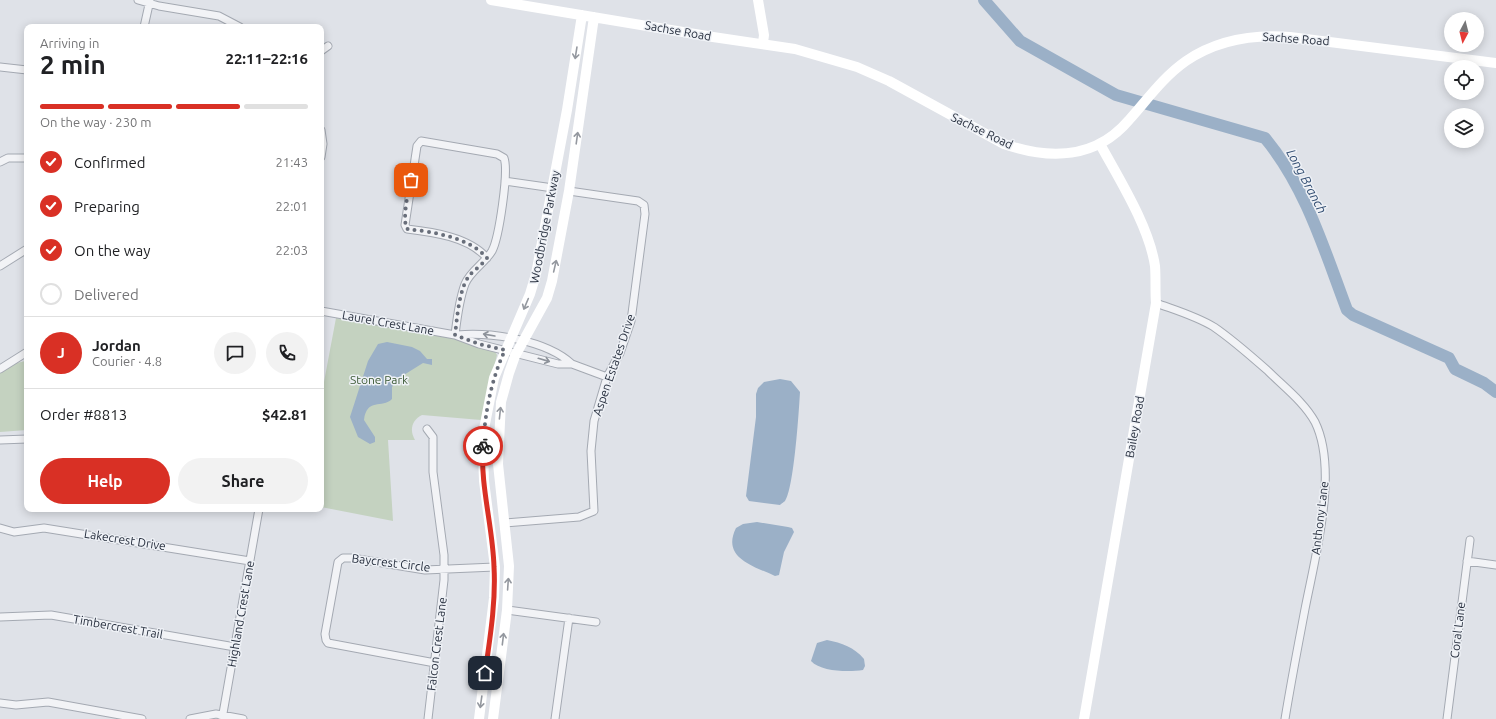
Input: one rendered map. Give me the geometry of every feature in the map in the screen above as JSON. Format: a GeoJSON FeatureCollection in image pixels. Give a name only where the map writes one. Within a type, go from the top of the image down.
{"type":"FeatureCollection","features":[{"type":"Feature","properties":{"kind":"main road","name":"Sachse Road"},"geometry":{"type":"LineString","coordinates":[[491,0],[713,38],[795,49],[857,67],[889,81],[1004,144],[1023,151],[1047,155],[1060,155],[1100,144],[1128,122],[1169,74],[1200,52],[1219,44],[1251,36],[1273,36],[1344,42],[1496,62]]}},
{"type":"Feature","properties":{"kind":"main road"},"geometry":{"type":"LineString","coordinates":[[758,0],[764,35],[763,44]]}},
{"type":"Feature","properties":{"kind":"main road","name":"Woodbridge Parkway"},"geometry":{"type":"LineString","coordinates":[[478,719],[494,598],[494,567],[484,481],[484,429],[494,378],[530,294],[536,274],[553,188],[582,15]]}},
{"type":"Feature","properties":{"kind":"main road","name":"Woodbridge Parkway"},"geometry":{"type":"LineString","coordinates":[[493,719],[507,610],[509,566],[500,488],[499,430],[501,402],[508,373],[517,352],[547,298],[550,287],[569,191],[594,17]]}},
{"type":"Feature","properties":{"kind":"main road","name":"Bailey Road"},"geometry":{"type":"LineString","coordinates":[[1084,719],[1156,303],[1154,266],[1146,237],[1136,212],[1100,144]]}},
{"type":"Feature","properties":{"kind":"street"},"geometry":{"type":"LineString","coordinates":[[138,0],[149,1],[159,6],[219,16],[234,24]]}},
{"type":"Feature","properties":{"kind":"street"},"geometry":{"type":"LineString","coordinates":[[145,24],[149,1]]}},
{"type":"Feature","properties":{"kind":"street"},"geometry":{"type":"LineString","coordinates":[[324,49],[328,46]]}},
{"type":"Feature","properties":{"kind":"street"},"geometry":{"type":"LineString","coordinates":[[0,67],[24,70]]}},
{"type":"Feature","properties":{"kind":"street"},"geometry":{"type":"LineString","coordinates":[[455,335],[460,300],[465,284],[469,276],[487,258],[496,240],[505,181],[506,163],[504,158],[497,154],[421,142],[417,146],[405,217],[405,225],[407,229],[437,234],[472,245],[480,250],[487,258]]}},
{"type":"Feature","properties":{"kind":"street"},"geometry":{"type":"LineString","coordinates":[[0,162],[8,158],[24,158]]}},
{"type":"Feature","properties":{"kind":"street"},"geometry":{"type":"LineString","coordinates":[[505,181],[553,188]]}},
{"type":"Feature","properties":{"kind":"street","name":"Aspen Estates Drive"},"geometry":{"type":"LineString","coordinates":[[505,523],[579,517],[594,511],[592,437],[594,421],[608,377],[620,353],[631,321],[645,209],[644,206],[638,201],[569,191]]}},
{"type":"Feature","properties":{"kind":"street"},"geometry":{"type":"LineString","coordinates":[[0,266],[24,251]]}},
{"type":"Feature","properties":{"kind":"street","name":"Anthony Lane"},"geometry":{"type":"LineString","coordinates":[[1156,303],[1189,315],[1213,327],[1228,338],[1261,365],[1302,404],[1315,422],[1323,448],[1325,489],[1316,550],[1285,719]]}},
{"type":"Feature","properties":{"kind":"street","name":"Laurel Crest Lane"},"geometry":{"type":"LineString","coordinates":[[324,311],[455,335],[479,344],[517,352],[558,364],[572,364]]}},
{"type":"Feature","properties":{"kind":"street","name":"Laurel Crest Lane"},"geometry":{"type":"LineString","coordinates":[[455,335],[479,333],[523,341],[562,355],[572,364]]}},
{"type":"Feature","properties":{"kind":"street"},"geometry":{"type":"LineString","coordinates":[[0,369],[24,354]]}},
{"type":"Feature","properties":{"kind":"street"},"geometry":{"type":"LineString","coordinates":[[572,364],[608,377]]}},
{"type":"Feature","properties":{"kind":"street","name":"Falcon Crest Lane"},"geometry":{"type":"LineString","coordinates":[[427,429],[433,436],[434,479],[444,569],[444,590],[428,719]]}},
{"type":"Feature","properties":{"kind":"street"},"geometry":{"type":"LineString","coordinates":[[0,440],[24,439]]}},
{"type":"Feature","properties":{"kind":"street","name":"Highland Crest Lane"},"geometry":{"type":"LineString","coordinates":[[222,717],[258,512]]}},
{"type":"Feature","properties":{"kind":"street","name":"Lakecrest Drive"},"geometry":{"type":"LineString","coordinates":[[0,528],[14,532],[44,528],[250,561]]}},
{"type":"Feature","properties":{"kind":"street","name":"Coral Lane"},"geometry":{"type":"LineString","coordinates":[[1447,719],[1470,540]]}},
{"type":"Feature","properties":{"kind":"street","name":"Baycrest Circle"},"geometry":{"type":"LineString","coordinates":[[435,662],[332,645],[326,640],[325,634],[335,570],[340,559],[352,558],[420,570],[494,567]]}},
{"type":"Feature","properties":{"kind":"street"},"geometry":{"type":"LineString","coordinates":[[1468,561],[1496,565]]}},
{"type":"Feature","properties":{"kind":"street"},"geometry":{"type":"LineString","coordinates":[[507,610],[596,622]]}},
{"type":"Feature","properties":{"kind":"street","name":"Timbercrest Trail"},"geometry":{"type":"LineString","coordinates":[[0,617],[51,615],[235,647]]}},
{"type":"Feature","properties":{"kind":"street"},"geometry":{"type":"LineString","coordinates":[[555,719],[569,618]]}},
{"type":"Feature","properties":{"kind":"street"},"geometry":{"type":"LineString","coordinates":[[0,703],[16,704],[48,702],[142,719]]}},
{"type":"Feature","properties":{"kind":"street"},"geometry":{"type":"LineString","coordinates":[[190,719],[208,715],[243,719]]}},
{"type":"Feature","properties":{"kind":"green space","name":"Stone Park"},"geometry":{"type":"Polygon","coordinates":[[[336,318],[459,339],[494,350],[497,355],[481,420],[422,415],[414,422],[412,426],[412,433],[415,440],[388,440],[393,521],[324,508],[324,382],[336,318]]]}},
{"type":"Feature","properties":{"kind":"green space"},"geometry":{"type":"Polygon","coordinates":[[[24,361],[24,430],[0,432],[0,371],[13,364],[24,361]]]}},
{"type":"Feature","properties":{"kind":"water"},"geometry":{"type":"Polygon","coordinates":[[[387,342],[412,347],[420,351],[427,359],[432,359],[432,365],[423,363],[399,378],[392,387],[392,399],[388,402],[368,408],[364,420],[375,437],[375,442],[370,444],[358,437],[350,417],[368,361],[378,344],[387,342]]]}},
{"type":"Feature","properties":{"kind":"water"},"geometry":{"type":"Polygon","coordinates":[[[780,379],[791,381],[800,392],[796,449],[791,481],[785,501],[780,505],[749,501],[746,496],[756,417],[756,394],[758,388],[764,382],[780,379]]]}},
{"type":"Feature","properties":{"kind":"water"},"geometry":{"type":"Polygon","coordinates":[[[757,522],[792,528],[794,532],[784,552],[779,575],[775,576],[742,560],[736,554],[733,547],[733,538],[736,528],[743,524],[757,522]]]}},
{"type":"Feature","properties":{"kind":"water"},"geometry":{"type":"Polygon","coordinates":[[[827,640],[843,644],[856,651],[864,659],[865,666],[863,670],[843,671],[828,669],[816,665],[811,661],[817,643],[827,640]]]}},
{"type":"Feature","properties":{"kind":"waterway","name":"Long Branch"},"geometry":{"type":"LineString","coordinates":[[984,0],[1020,41],[1116,95],[1265,138],[1292,177],[1303,199],[1322,243],[1347,310],[1353,315],[1449,358],[1455,369],[1484,383],[1496,392]]}},
{"type":"Feature","properties":{"kind":"way so far"},"geometry":{"type":"LineString","coordinates":[[411,180],[408,191],[405,217],[405,225],[407,229],[437,234],[472,245],[480,250],[487,258],[481,266],[469,276],[465,284],[460,300],[455,335],[479,344],[505,350],[494,378],[484,429],[483,446]]}},
{"type":"Feature","properties":{"kind":"route"},"geometry":{"type":"LineString","coordinates":[[483,446],[484,481],[494,567],[494,598],[485,673]]}}]}
